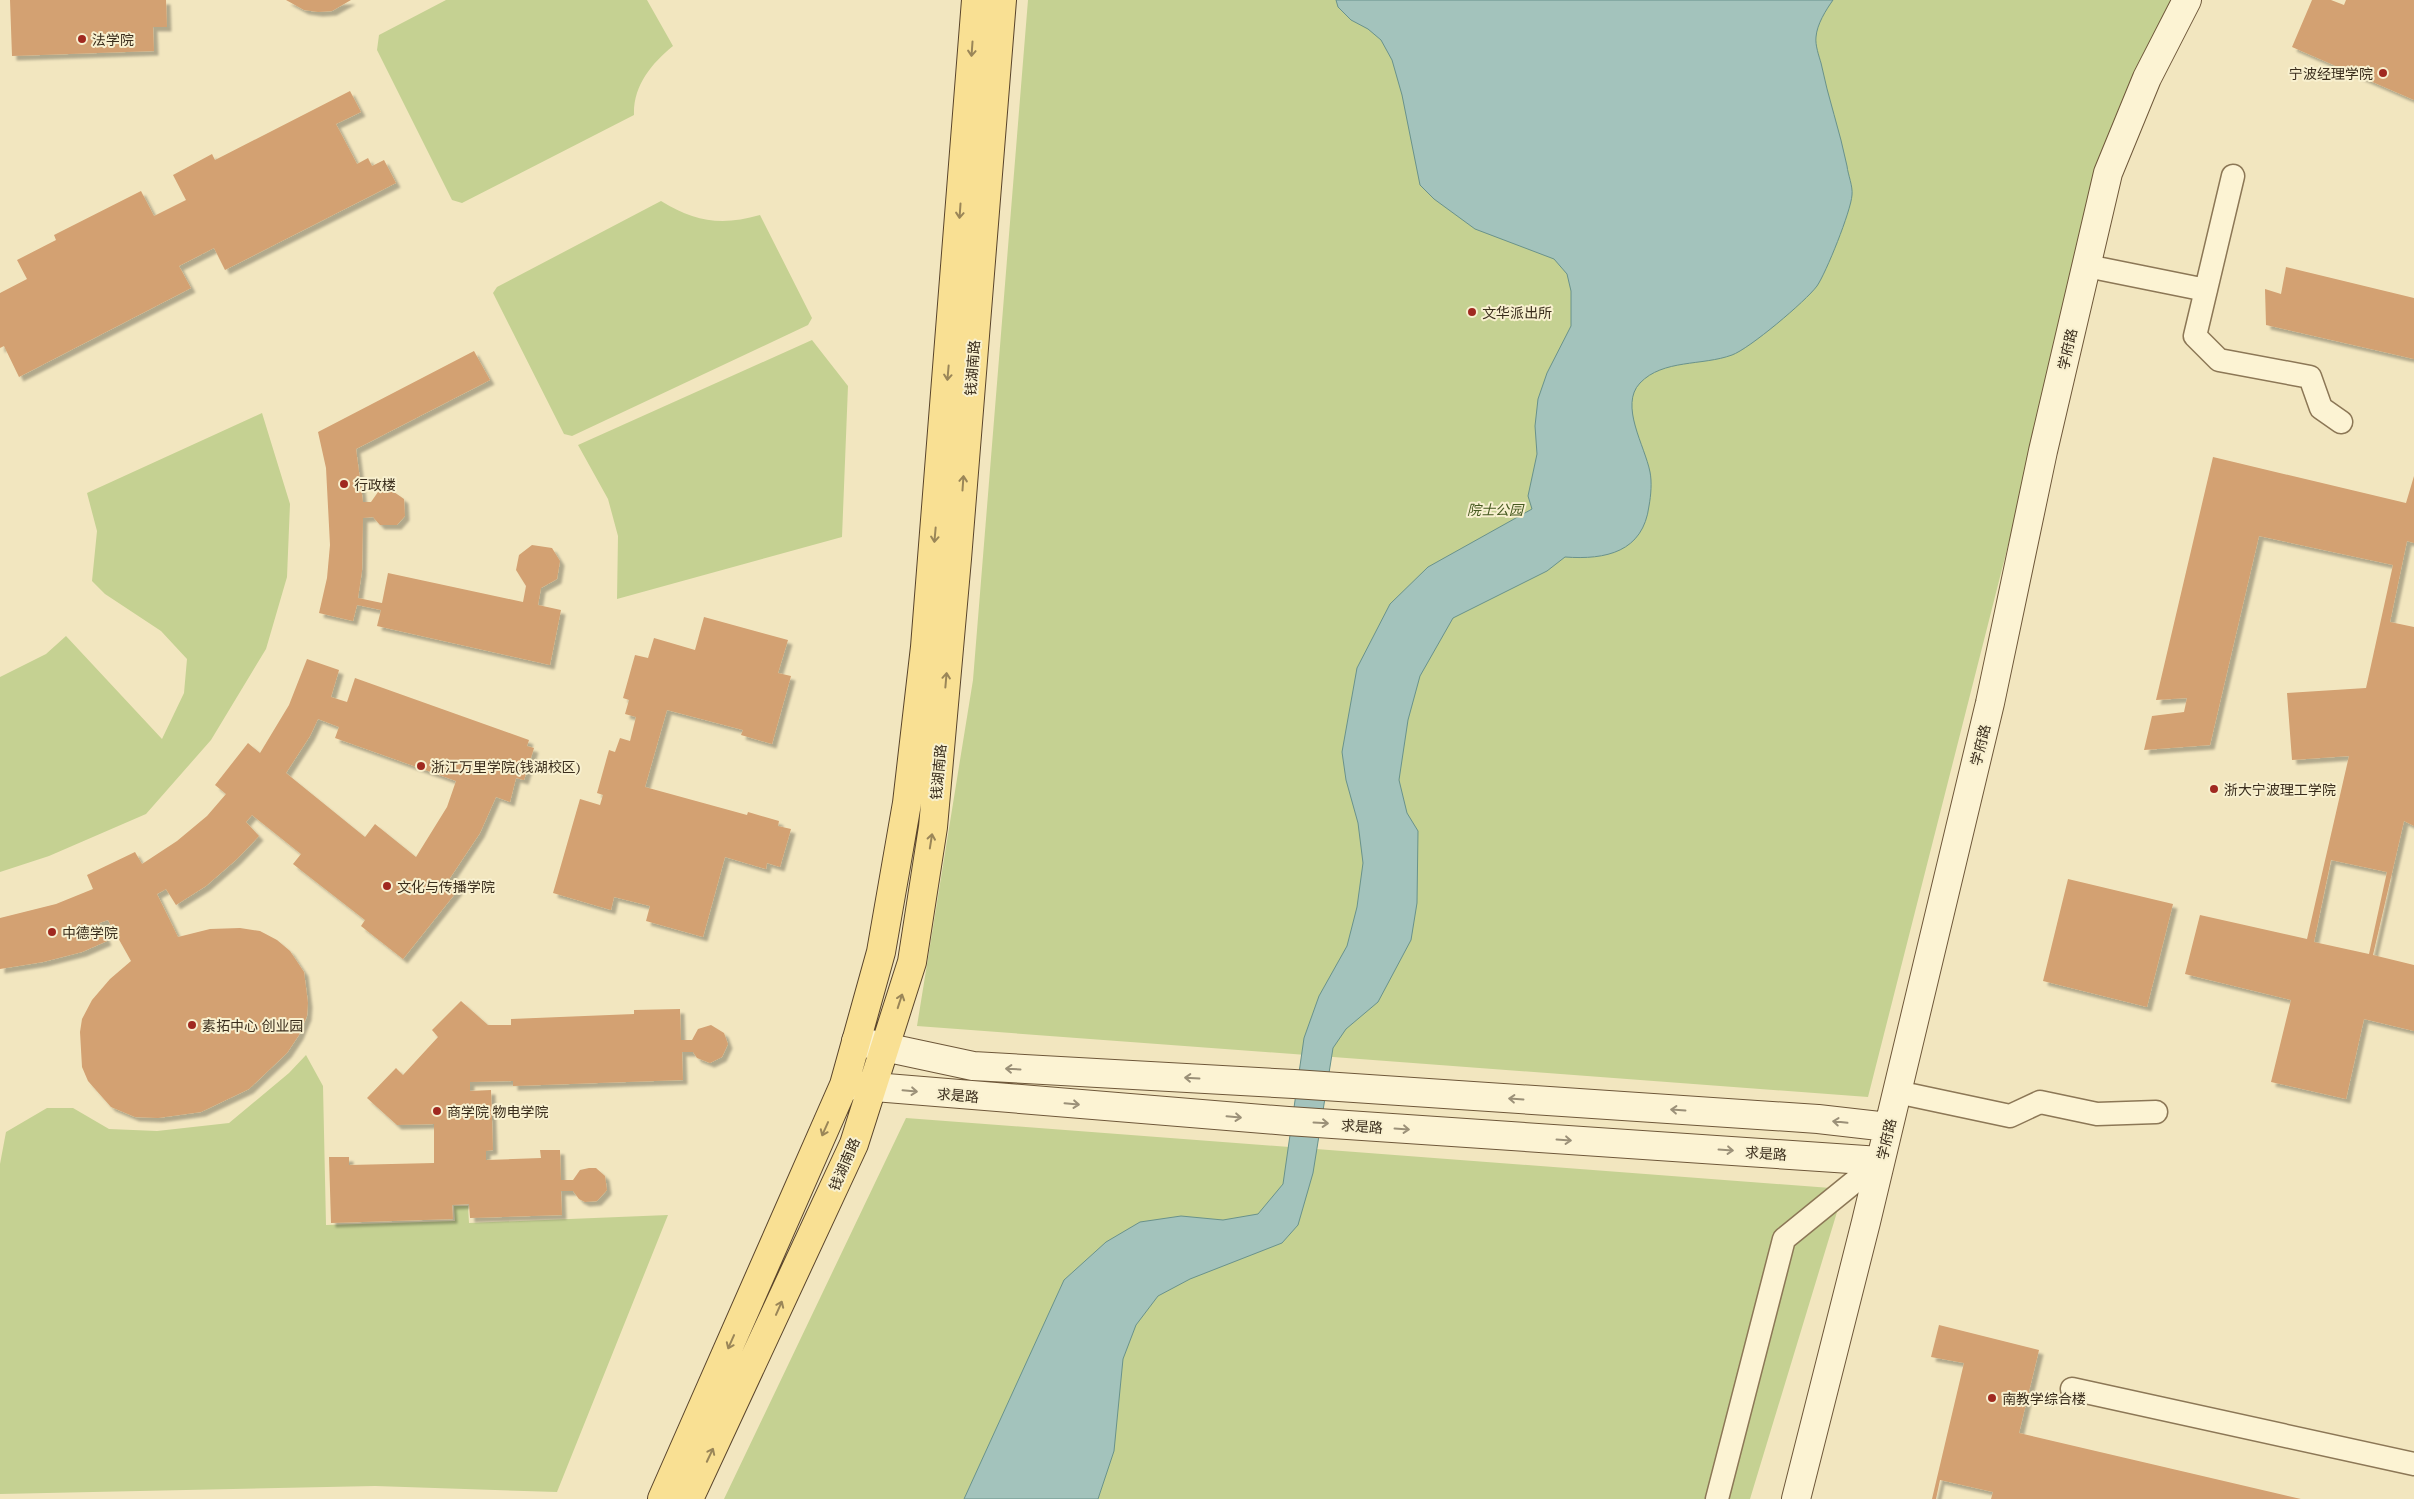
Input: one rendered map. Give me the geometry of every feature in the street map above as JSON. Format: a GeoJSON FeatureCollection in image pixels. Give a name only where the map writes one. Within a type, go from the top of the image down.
{"type":"FeatureCollection","features":[{"type":"Feature","properties":{"kind":"main road","name":"钱湖南路"},"geometry":{"type":"LineString","coordinates":[[662,1499],[844,1085],[881,952],[907,803],[921,686],[950,350],[976,0]]}},
{"type":"Feature","properties":{"kind":"main road","name":"钱湖南路"},"geometry":{"type":"LineString","coordinates":[[689,1499],[850,1153],[912,962],[933,827],[957,558],[1002,0]]}},
{"type":"Feature","properties":{"kind":"street","name":"学府路"},"geometry":{"type":"LineString","coordinates":[[1796,1499],[1897,1092],[1990,703],[2042,451],[2108,173],[2147,78],[2187,0]]}},
{"type":"Feature","properties":{"kind":"street"},"geometry":{"type":"LineString","coordinates":[[2233,176],[2195,336],[2219,360],[2310,377],[2321,408],[2341,422]]}},
{"type":"Feature","properties":{"kind":"street"},"geometry":{"type":"LineString","coordinates":[[2087,266],[2206,290]]}},
{"type":"Feature","properties":{"kind":"street"},"geometry":{"type":"LineString","coordinates":[[856,1041],[973,1066],[1294,1084],[1818,1119],[1888,1127]]}},
{"type":"Feature","properties":{"kind":"street","name":"求是路"},"geometry":{"type":"LineString","coordinates":[[844,1085],[1288,1121],[1880,1161]]}},
{"type":"Feature","properties":{"kind":"street"},"geometry":{"type":"LineString","coordinates":[[1897,1092],[2010,1116],[2040,1102],[2097,1114],[2156,1112]]}},
{"type":"Feature","properties":{"kind":"street"},"geometry":{"type":"LineString","coordinates":[[1717,1499],[1784,1239],[1880,1161]]}},
{"type":"Feature","properties":{"kind":"street"},"geometry":{"type":"LineString","coordinates":[[2072,1389],[2414,1464]]}},
{"type":"Feature","properties":{"kind":"green space"},"geometry":{"type":"Polygon","coordinates":[[[446,0],[647,0],[673,46],[657,60],[645,76],[634,104],[634,115],[462,203],[452,200],[377,50],[379,35],[446,0]]]}},
{"type":"Feature","properties":{"kind":"green space","name":"院士公园"},"geometry":{"type":"Polygon","coordinates":[[[1028,0],[2172,0],[2100,183],[1868,1097],[917,1026],[973,680],[1028,0]]]}},
{"type":"Feature","properties":{"kind":"green space"},"geometry":{"type":"Polygon","coordinates":[[[661,201],[685,214],[709,220],[733,220],[760,215],[812,318],[808,325],[572,436],[564,434],[493,293],[497,287],[661,201]]]}},
{"type":"Feature","properties":{"kind":"green space"},"geometry":{"type":"Polygon","coordinates":[[[812,340],[848,386],[842,537],[617,599],[618,536],[608,499],[578,445],[812,340]]]}},
{"type":"Feature","properties":{"kind":"green space"},"geometry":{"type":"Polygon","coordinates":[[[262,413],[290,504],[287,577],[266,649],[211,740],[146,814],[49,856],[0,872],[0,677],[46,654],[66,636],[162,739],[184,693],[187,659],[161,631],[105,594],[92,581],[97,531],[87,493],[262,413]]]}},
{"type":"Feature","properties":{"kind":"green space"},"geometry":{"type":"Polygon","coordinates":[[[306,1055],[323,1086],[326,1225],[455,1221],[454,1206],[468,1206],[469,1223],[668,1215],[557,1492],[375,1486],[0,1494],[0,1164],[6,1132],[47,1108],[73,1108],[109,1129],[157,1131],[229,1123],[289,1073],[306,1055]]]}},
{"type":"Feature","properties":{"kind":"green space"},"geometry":{"type":"Polygon","coordinates":[[[906,1118],[1844,1189],[1750,1499],[724,1499],[906,1118]]]}},
{"type":"Feature","properties":{"kind":"water"},"geometry":{"type":"Polygon","coordinates":[[[1336,0],[1833,0],[1820,22],[1816,43],[1851,184],[1851,203],[1838,242],[1821,279],[1811,293],[1790,313],[1740,351],[1720,358],[1671,366],[1660,370],[1649,375],[1634,392],[1632,403],[1635,426],[1650,472],[1651,493],[1645,522],[1639,534],[1631,543],[1620,550],[1595,557],[1565,557],[1547,571],[1453,618],[1420,676],[1408,720],[1399,780],[1407,813],[1418,831],[1417,903],[1411,940],[1378,1002],[1346,1029],[1333,1048],[1313,1173],[1298,1225],[1282,1243],[1190,1279],[1158,1296],[1136,1325],[1123,1359],[1114,1451],[1098,1499],[964,1499],[1064,1280],[1106,1242],[1140,1222],[1181,1216],[1223,1220],[1258,1214],[1283,1184],[1304,1038],[1319,996],[1347,946],[1357,907],[1363,863],[1358,823],[1346,780],[1342,752],[1357,668],[1390,604],[1428,567],[1532,509],[1528,496],[1537,454],[1535,426],[1538,399],[1547,373],[1571,326],[1571,291],[1567,274],[1554,259],[1475,229],[1434,199],[1420,185],[1402,95],[1392,60],[1381,40],[1368,29],[1351,20],[1338,7],[1336,0]]]}},
{"type":"Feature","properties":{"kind":"building","name":"法学院"},"geometry":{"type":"Polygon","coordinates":[[[10,0],[166,0],[167,27],[153,27],[154,51],[12,56],[10,0]]]}},
{"type":"Feature","properties":{"kind":"building"},"geometry":{"type":"Polygon","coordinates":[[[286,0],[351,0],[332,11],[318,12],[304,10],[286,0]]]}},
{"type":"Feature","properties":{"kind":"building","name":"宁波经理学院"},"geometry":{"type":"Polygon","coordinates":[[[2312,0],[2331,0],[2344,5],[2346,0],[2414,0],[2414,100],[2292,47],[2312,0]]]}},
{"type":"Feature","properties":{"kind":"building"},"geometry":{"type":"Polygon","coordinates":[[[350,91],[361,112],[336,124],[357,164],[368,158],[372,166],[384,160],[396,183],[225,270],[214,248],[179,266],[191,288],[19,377],[4,346],[0,348],[0,293],[27,279],[17,260],[56,240],[54,235],[141,191],[154,216],[186,200],[173,175],[212,154],[215,160],[350,91]]]}},
{"type":"Feature","properties":{"kind":"building"},"geometry":{"type":"Polygon","coordinates":[[[2286,267],[2414,298],[2414,359],[2266,325],[2265,289],[2281,294],[2286,267]]]}},
{"type":"Feature","properties":{"kind":"building"},"geometry":{"type":"Polygon","coordinates":[[[474,351],[490,380],[356,449],[363,502],[371,502],[378,492],[394,492],[404,499],[405,516],[397,525],[380,525],[373,517],[363,518],[362,571],[358,598],[382,603],[388,573],[523,602],[526,586],[516,570],[519,555],[532,545],[552,548],[560,561],[557,579],[541,588],[538,605],[561,610],[550,665],[377,626],[381,610],[357,605],[353,621],[319,613],[327,578],[330,545],[326,468],[318,432],[474,351]]]}},
{"type":"Feature","properties":{"kind":"building"},"geometry":{"type":"Polygon","coordinates":[[[2213,457],[2406,503],[2414,476],[2414,543],[2407,541],[2390,622],[2414,627],[2414,826],[2404,821],[2373,955],[2414,965],[2414,1031],[2364,1019],[2346,1099],[2271,1082],[2291,1000],[2185,974],[2200,915],[2307,939],[2349,756],[2292,760],[2287,693],[2366,688],[2393,565],[2259,536],[2210,745],[2144,750],[2152,716],[2184,712],[2187,698],[2156,700],[2213,457]],[[2331,860],[2314,942],[2369,954],[2387,872],[2331,860]]]}},
{"type":"Feature","properties":{"kind":"building"},"geometry":{"type":"Polygon","coordinates":[[[704,617],[788,640],[778,673],[791,676],[772,744],[741,735],[743,730],[667,710],[645,787],[747,815],[748,812],[779,821],[778,826],[791,829],[780,867],[767,863],[766,869],[725,857],[703,937],[646,921],[650,906],[614,897],[611,910],[553,893],[580,799],[600,805],[603,795],[597,793],[609,750],[615,752],[620,738],[630,741],[636,717],[625,714],[629,700],[623,698],[635,655],[648,658],[654,638],[695,650],[704,617]]]}},
{"type":"Feature","properties":{"kind":"building"},"geometry":{"type":"Polygon","coordinates":[[[307,659],[339,670],[331,697],[347,702],[355,678],[529,740],[527,746],[534,748],[524,780],[516,778],[510,802],[496,797],[480,833],[448,881],[458,890],[403,959],[361,926],[365,920],[293,864],[301,854],[252,815],[246,822],[259,836],[237,859],[206,886],[176,905],[166,889],[157,894],[178,937],[210,929],[240,928],[260,931],[277,940],[290,951],[304,972],[308,1003],[307,1016],[299,1035],[287,1053],[249,1089],[201,1112],[158,1118],[135,1117],[111,1107],[88,1081],[82,1067],[80,1032],[82,1019],[92,1000],[110,979],[131,961],[108,920],[99,923],[107,941],[82,952],[43,962],[0,969],[0,918],[56,904],[93,889],[87,875],[135,852],[142,864],[177,841],[207,816],[226,794],[215,785],[248,743],[260,753],[289,705],[307,659]],[[318,719],[310,736],[286,773],[365,837],[375,824],[416,857],[447,807],[456,781],[335,738],[339,727],[318,719]]]}},
{"type":"Feature","properties":{"kind":"building"},"geometry":{"type":"Polygon","coordinates":[[[2068,879],[2173,904],[2147,1007],[2043,981],[2068,879]]]}},
{"type":"Feature","properties":{"kind":"building","name":"商学院 物电学院"},"geometry":{"type":"Polygon","coordinates":[[[461,1001],[488,1025],[511,1025],[511,1019],[634,1014],[634,1010],[680,1009],[681,1040],[692,1040],[698,1029],[711,1025],[724,1033],[728,1044],[722,1057],[710,1063],[697,1058],[693,1052],[682,1052],[683,1080],[513,1086],[513,1081],[470,1082],[470,1091],[491,1090],[493,1150],[486,1151],[486,1160],[541,1158],[540,1150],[560,1150],[561,1180],[573,1180],[580,1170],[589,1168],[596,1168],[605,1176],[607,1190],[597,1201],[585,1202],[579,1199],[573,1191],[561,1191],[562,1215],[470,1218],[469,1204],[452,1205],[453,1219],[331,1223],[329,1157],[349,1157],[349,1165],[434,1163],[434,1124],[397,1125],[367,1098],[396,1068],[403,1075],[438,1037],[432,1030],[461,1001]]]}},
{"type":"Feature","properties":{"kind":"building","name":"南教学综合楼"},"geometry":{"type":"Polygon","coordinates":[[[1939,1325],[2039,1350],[2019,1433],[2301,1499],[1991,1499],[1993,1492],[1940,1480],[1936,1499],[1932,1499],[1964,1363],[1931,1357],[1939,1325]]]}},
{"type":"Feature","properties":{"kind":"place","name":"法学院"},"geometry":{"type":"Point","coordinates":[82,39]}},
{"type":"Feature","properties":{"kind":"place","name":"宁波经理学院"},"geometry":{"type":"Point","coordinates":[2383,73]}},
{"type":"Feature","properties":{"kind":"place","name":"文华派出所"},"geometry":{"type":"Point","coordinates":[1472,312]}},
{"type":"Feature","properties":{"kind":"place","name":"行政楼"},"geometry":{"type":"Point","coordinates":[344,484]}},
{"type":"Feature","properties":{"kind":"place","name":"浙江万里学院(钱湖校区)"},"geometry":{"type":"Point","coordinates":[421,766]}},
{"type":"Feature","properties":{"kind":"place","name":"浙大宁波理工学院"},"geometry":{"type":"Point","coordinates":[2214,789]}},
{"type":"Feature","properties":{"kind":"place","name":"文化与传播学院"},"geometry":{"type":"Point","coordinates":[387,886]}},
{"type":"Feature","properties":{"kind":"place","name":"中德学院"},"geometry":{"type":"Point","coordinates":[52,932]}},
{"type":"Feature","properties":{"kind":"place","name":"素拓中心 创业园"},"geometry":{"type":"Point","coordinates":[192,1025]}},
{"type":"Feature","properties":{"kind":"place","name":"商学院 物电学院"},"geometry":{"type":"Point","coordinates":[437,1111]}},
{"type":"Feature","properties":{"kind":"place","name":"南教学综合楼"},"geometry":{"type":"Point","coordinates":[1992,1398]}}]}
